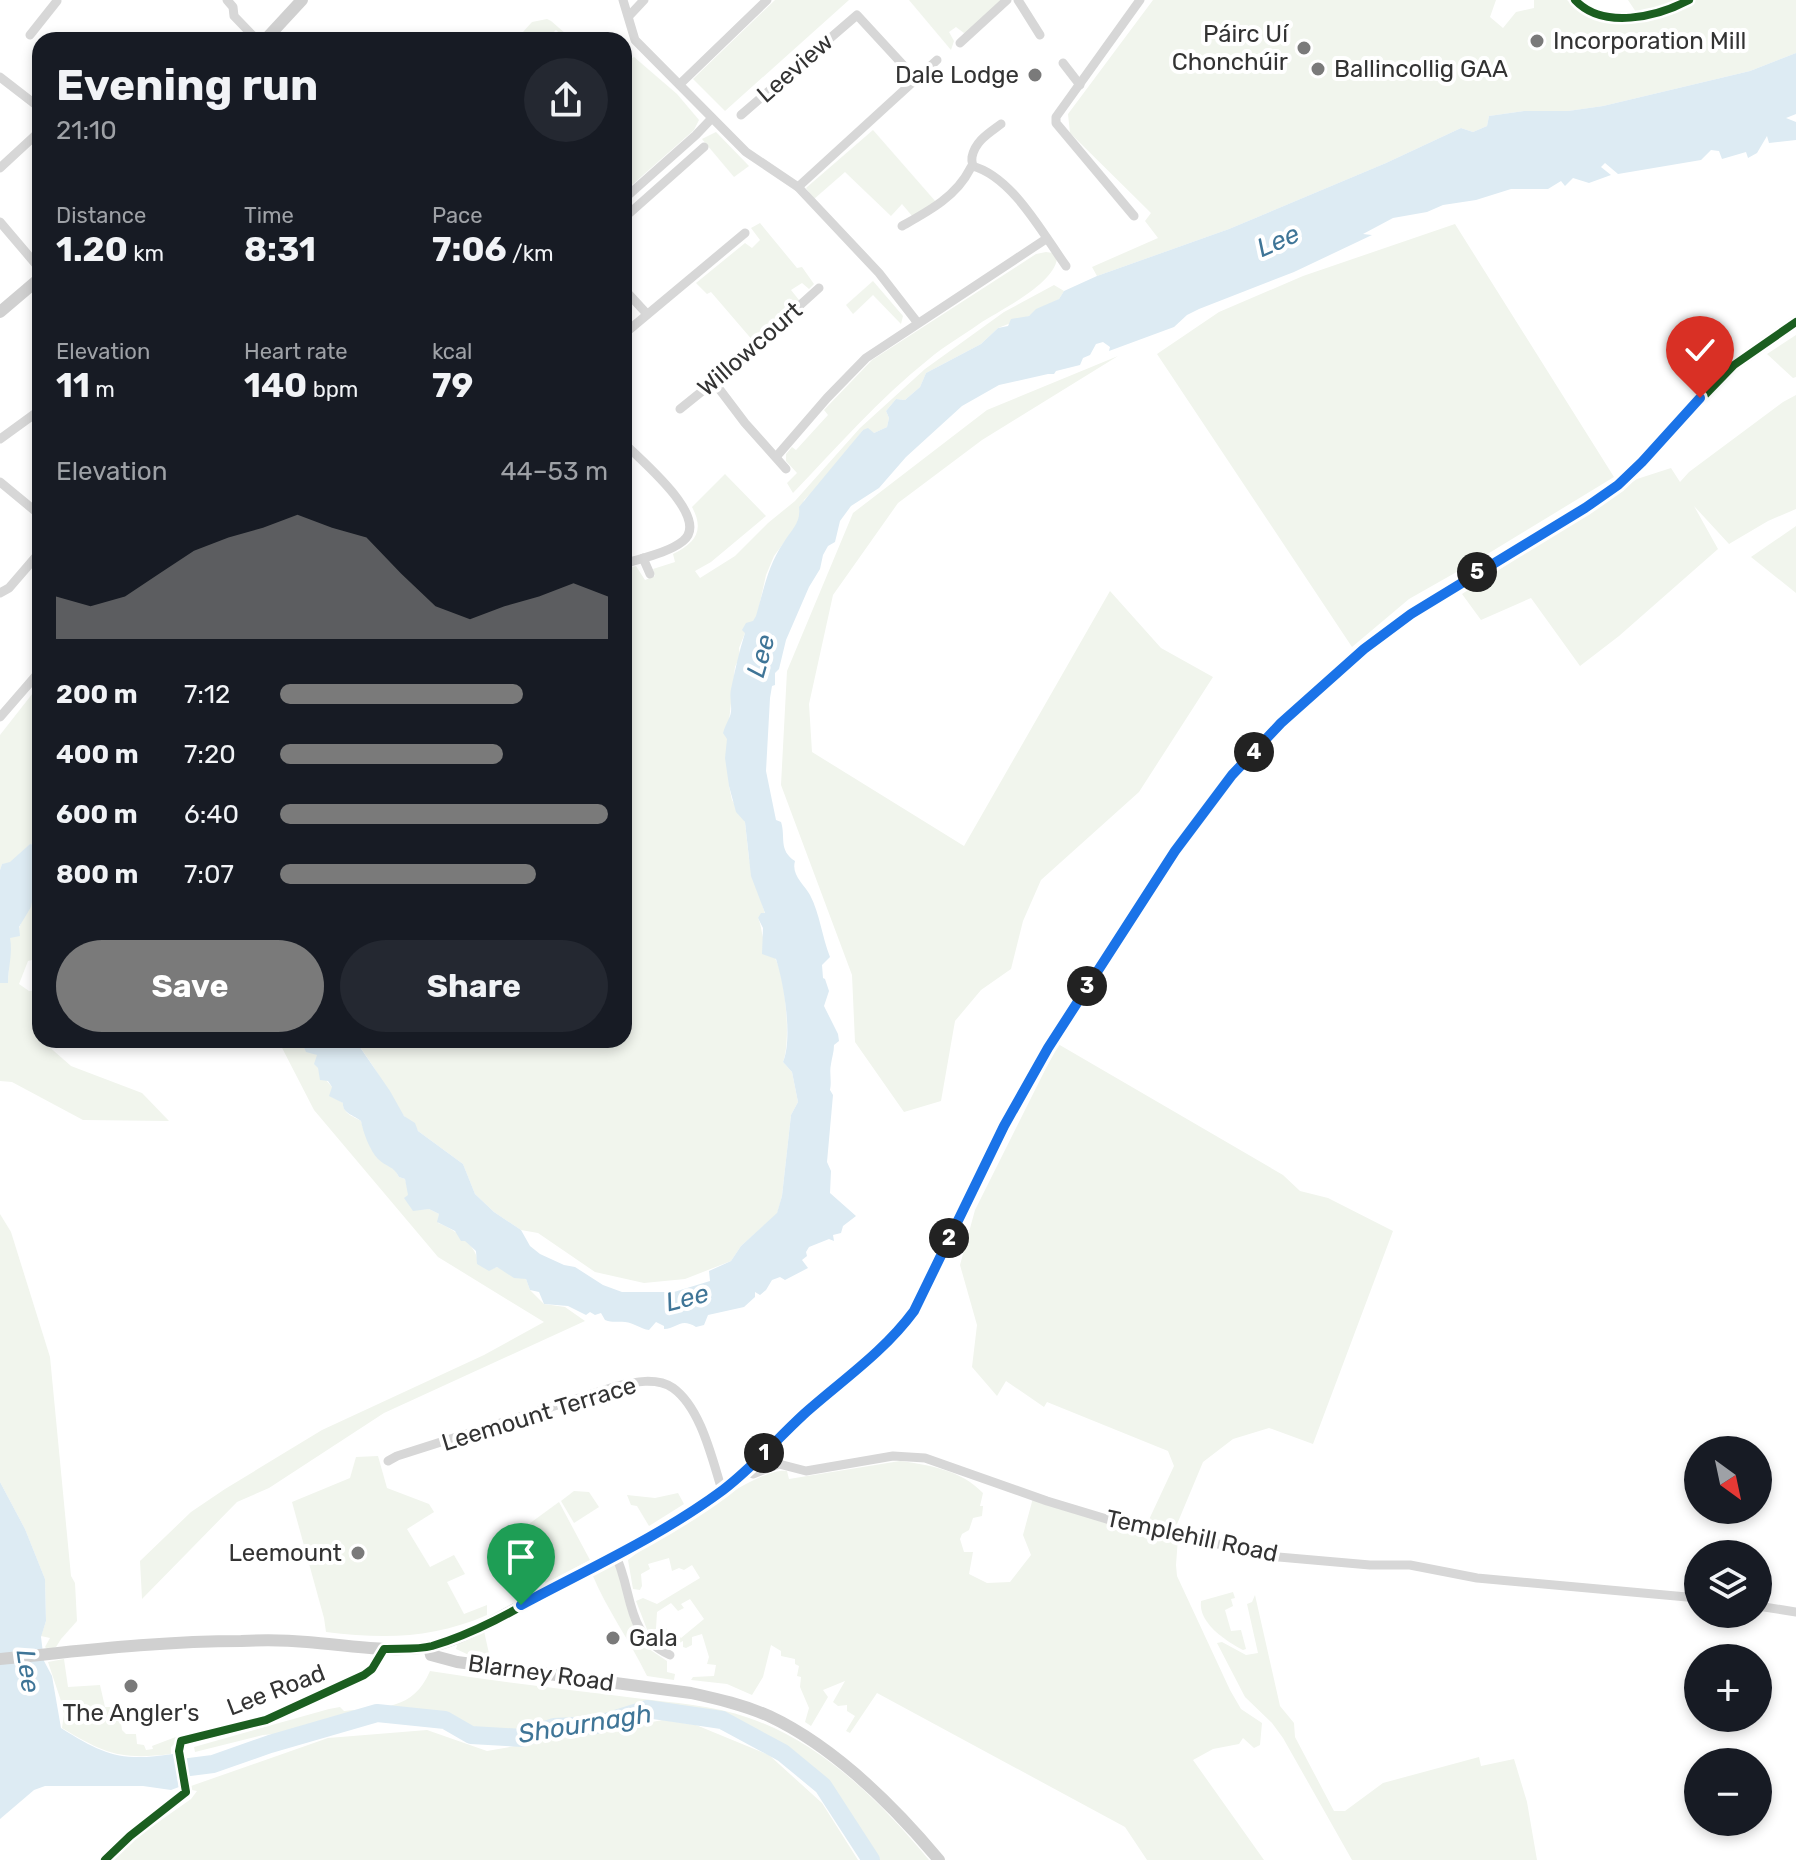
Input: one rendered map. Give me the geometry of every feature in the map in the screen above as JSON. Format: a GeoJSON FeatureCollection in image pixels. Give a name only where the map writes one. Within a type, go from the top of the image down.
{"type":"FeatureCollection","features":[{"type":"Feature","properties":{"kind":"main road"},"geometry":{"type":"LineString","coordinates":[[272,32],[302,0]]}},
{"type":"Feature","properties":{"kind":"main road"},"geometry":{"type":"LineString","coordinates":[[0,312],[32,285]]}},
{"type":"Feature","properties":{"kind":"main road"},"geometry":{"type":"LineString","coordinates":[[0,1659],[239,1640],[304,1641],[384,1649],[429,1647],[481,1626],[615,1554],[722,1490],[803,1415],[879,1351],[914,1311],[1004,1126],[1048,1048],[1175,851],[1242,765],[1281,723],[1364,649],[1411,614],[1618,485],[1734,365],[1796,322]]}},
{"type":"Feature","properties":{"kind":"main road","name":"Blarney Road"},"geometry":{"type":"LineString","coordinates":[[429,1647],[431,1655],[457,1662],[691,1693],[727,1701],[766,1715],[793,1729],[838,1760],[888,1806],[939,1860]]}},
{"type":"Feature","properties":{"kind":"street"},"geometry":{"type":"LineString","coordinates":[[32,32],[57,0]]}},
{"type":"Feature","properties":{"kind":"street"},"geometry":{"type":"LineString","coordinates":[[227,0],[233,7],[234,16],[249,32]]}},
{"type":"Feature","properties":{"kind":"street"},"geometry":{"type":"LineString","coordinates":[[623,0],[635,40],[746,152],[798,187],[879,273],[917,322]]}},
{"type":"Feature","properties":{"kind":"street"},"geometry":{"type":"LineString","coordinates":[[629,16],[644,0]]}},
{"type":"Feature","properties":{"kind":"street"},"geometry":{"type":"LineString","coordinates":[[680,84],[767,0]]}},
{"type":"Feature","properties":{"kind":"street"},"geometry":{"type":"LineString","coordinates":[[960,43],[1007,0]]}},
{"type":"Feature","properties":{"kind":"street"},"geometry":{"type":"LineString","coordinates":[[1018,0],[1040,35]]}},
{"type":"Feature","properties":{"kind":"street"},"geometry":{"type":"LineString","coordinates":[[1134,216],[1056,123],[1056,117],[1140,0]]}},
{"type":"Feature","properties":{"kind":"street","name":"Leeview"},"geometry":{"type":"LineString","coordinates":[[741,115],[857,15],[916,79]]}},
{"type":"Feature","properties":{"kind":"street"},"geometry":{"type":"LineString","coordinates":[[798,187],[937,60]]}},
{"type":"Feature","properties":{"kind":"street"},"geometry":{"type":"LineString","coordinates":[[1063,63],[1080,85]]}},
{"type":"Feature","properties":{"kind":"street"},"geometry":{"type":"LineString","coordinates":[[0,77],[32,102]]}},
{"type":"Feature","properties":{"kind":"street"},"geometry":{"type":"LineString","coordinates":[[632,193],[712,118]]}},
{"type":"Feature","properties":{"kind":"street"},"geometry":{"type":"LineString","coordinates":[[902,226],[936,207],[962,182],[972,166],[972,156],[979,141],[1001,124]]}},
{"type":"Feature","properties":{"kind":"street"},"geometry":{"type":"LineString","coordinates":[[0,168],[32,138]]}},
{"type":"Feature","properties":{"kind":"street"},"geometry":{"type":"LineString","coordinates":[[632,211],[704,147]]}},
{"type":"Feature","properties":{"kind":"street"},"geometry":{"type":"LineString","coordinates":[[972,166],[988,170],[1006,187],[1066,266]]}},
{"type":"Feature","properties":{"kind":"street"},"geometry":{"type":"LineString","coordinates":[[644,183],[653,193]]}},
{"type":"Feature","properties":{"kind":"street"},"geometry":{"type":"LineString","coordinates":[[0,222],[32,260]]}},
{"type":"Feature","properties":{"kind":"street"},"geometry":{"type":"LineString","coordinates":[[632,327],[745,233]]}},
{"type":"Feature","properties":{"kind":"street"},"geometry":{"type":"LineString","coordinates":[[776,457],[866,358],[1046,239]]}},
{"type":"Feature","properties":{"kind":"street","name":"Willowcourt"},"geometry":{"type":"LineString","coordinates":[[680,409],[819,288]]}},
{"type":"Feature","properties":{"kind":"street"},"geometry":{"type":"LineString","coordinates":[[632,298],[647,314]]}},
{"type":"Feature","properties":{"kind":"street"},"geometry":{"type":"LineString","coordinates":[[714,382],[786,469]]}},
{"type":"Feature","properties":{"kind":"street"},"geometry":{"type":"LineString","coordinates":[[0,439],[32,416]]}},
{"type":"Feature","properties":{"kind":"street"},"geometry":{"type":"LineString","coordinates":[[632,451],[683,504],[691,521],[689,533],[682,542],[632,561]]}},
{"type":"Feature","properties":{"kind":"street"},"geometry":{"type":"LineString","coordinates":[[0,482],[32,508]]}},
{"type":"Feature","properties":{"kind":"street"},"geometry":{"type":"LineString","coordinates":[[643,558],[650,574]]}},
{"type":"Feature","properties":{"kind":"street"},"geometry":{"type":"LineString","coordinates":[[0,593],[9,588],[32,561]]}},
{"type":"Feature","properties":{"kind":"street"},"geometry":{"type":"LineString","coordinates":[[0,717],[32,680]]}},
{"type":"Feature","properties":{"kind":"street","name":"Leemount Terrace"},"geometry":{"type":"LineString","coordinates":[[388,1461],[617,1386],[650,1381],[672,1388],[695,1416],[722,1490]]}},
{"type":"Feature","properties":{"kind":"street","name":"Templehill Road"},"geometry":{"type":"LineString","coordinates":[[747,1470],[753,1474],[779,1464],[806,1471],[893,1456],[925,1458],[1047,1501],[1143,1530],[1268,1556],[1370,1565],[1410,1565],[1477,1578],[1684,1597]]}},
{"type":"Feature","properties":{"kind":"street"},"geometry":{"type":"LineString","coordinates":[[615,1554],[638,1627],[656,1649],[670,1655]]}},
{"type":"Feature","properties":{"kind":"street"},"geometry":{"type":"LineString","coordinates":[[1772,1608],[1796,1612]]}},
{"type":"Feature","properties":{"kind":"street","name":"Lee Road"},"geometry":{"type":"LineString","coordinates":[[105,1860],[130,1836],[183,1797],[186,1792],[179,1751],[181,1741],[266,1720],[372,1669],[384,1649]]}},
{"type":"Feature","properties":{"kind":"shaded area"},"geometry":{"type":"Polygon","coordinates":[[[775,0],[849,0],[725,111],[693,79],[775,0]]]}},
{"type":"Feature","properties":{"kind":"shaded area"},"geometry":{"type":"Polygon","coordinates":[[[909,0],[1002,0],[969,31],[964,33],[956,27],[949,32],[954,41],[951,50],[909,0]]]}},
{"type":"Feature","properties":{"kind":"shaded area"},"geometry":{"type":"Polygon","coordinates":[[[1153,0],[1496,0],[1490,17],[1503,28],[1516,12],[1534,8],[1534,0],[1567,0],[1581,13],[1591,6],[1601,11],[1636,12],[1628,0],[1796,0],[1796,53],[1750,71],[1603,106],[1489,116],[1487,126],[1473,132],[1461,128],[1229,229],[1097,276],[1092,267],[1158,238],[1145,221],[1151,213],[1070,133],[1068,114],[1153,0]]]}},
{"type":"Feature","properties":{"kind":"shaded area"},"geometry":{"type":"Polygon","coordinates":[[[547,19],[564,32],[523,32],[532,22],[547,19]]]}},
{"type":"Feature","properties":{"kind":"shaded area"},"geometry":{"type":"Polygon","coordinates":[[[632,58],[677,94],[699,120],[694,130],[632,185],[632,58]]]}},
{"type":"Feature","properties":{"kind":"shaded area"},"geometry":{"type":"Polygon","coordinates":[[[873,130],[936,202],[913,217],[902,204],[891,216],[845,172],[814,199],[806,188],[873,130]]]}},
{"type":"Feature","properties":{"kind":"shaded area"},"geometry":{"type":"Polygon","coordinates":[[[716,132],[749,166],[734,177],[702,139],[716,132]]]}},
{"type":"Feature","properties":{"kind":"shaded area"},"geometry":{"type":"Polygon","coordinates":[[[760,223],[814,284],[809,289],[802,283],[791,290],[799,300],[754,342],[711,292],[707,294],[696,283],[745,243],[752,248],[760,240],[751,228],[760,223]]]}},
{"type":"Feature","properties":{"kind":"shaded area"},"geometry":{"type":"Polygon","coordinates":[[[1455,224],[1614,477],[1409,599],[1352,647],[1157,354],[1219,312],[1303,276],[1455,224]]]}},
{"type":"Feature","properties":{"kind":"shaded area"},"geometry":{"type":"Polygon","coordinates":[[[1053,253],[1057,259],[1046,278],[911,374],[793,493],[787,483],[797,473],[786,461],[786,454],[792,447],[796,450],[828,415],[824,410],[872,360],[1036,254],[1053,253]]]}},
{"type":"Feature","properties":{"kind":"shaded area"},"geometry":{"type":"Polygon","coordinates":[[[873,281],[903,316],[901,324],[873,295],[853,314],[846,305],[873,281]]]}},
{"type":"Feature","properties":{"kind":"shaded area"},"geometry":{"type":"Polygon","coordinates":[[[1054,285],[1064,291],[1059,299],[1029,316],[998,328],[981,344],[926,373],[920,387],[905,400],[896,399],[886,411],[889,418],[887,427],[874,433],[863,430],[821,484],[804,500],[797,525],[774,556],[766,575],[757,616],[739,648],[727,739],[729,786],[732,800],[745,822],[749,859],[765,914],[758,918],[782,980],[787,1026],[783,1062],[792,1072],[798,1102],[791,1115],[782,1196],[777,1214],[741,1246],[731,1261],[685,1279],[644,1283],[595,1272],[538,1233],[521,1230],[494,1212],[475,1194],[463,1164],[418,1131],[403,1115],[361,1048],[632,1048],[632,567],[636,566],[645,580],[655,576],[653,569],[675,562],[673,554],[692,541],[698,530],[692,507],[725,474],[766,516],[711,562],[695,571],[700,578],[735,556],[795,501],[860,428],[925,369],[1004,312],[1054,285]]]}},
{"type":"Feature","properties":{"kind":"shaded area"},"geometry":{"type":"Polygon","coordinates":[[[1796,335],[1796,377],[1793,378],[1767,354],[1796,335]]]}},
{"type":"Feature","properties":{"kind":"shaded area"},"geometry":{"type":"Polygon","coordinates":[[[1118,356],[982,440],[898,503],[833,595],[809,704],[812,752],[964,846],[1110,591],[1161,648],[1213,677],[1139,792],[1041,880],[1023,921],[1011,969],[981,990],[955,1021],[941,1101],[904,1112],[855,1042],[852,975],[781,785],[787,671],[853,513],[987,410],[1118,356]]]}},
{"type":"Feature","properties":{"kind":"shaded area"},"geometry":{"type":"Polygon","coordinates":[[[1796,395],[1796,509],[1729,544],[1694,506],[1718,549],[1580,666],[1531,598],[1481,620],[1462,594],[1637,479],[1671,468],[1680,482],[1689,472],[1796,395]]]}},
{"type":"Feature","properties":{"kind":"shaded area"},"geometry":{"type":"Polygon","coordinates":[[[1796,526],[1796,593],[1751,557],[1796,526]]]}},
{"type":"Feature","properties":{"kind":"shaded area"},"geometry":{"type":"Polygon","coordinates":[[[32,694],[32,844],[10,863],[2,864],[0,870],[0,735],[32,694]]]}},
{"type":"Feature","properties":{"kind":"shaded area"},"geometry":{"type":"Polygon","coordinates":[[[32,897],[32,960],[28,961],[19,984],[32,991],[32,1048],[50,1048],[71,1066],[142,1093],[169,1121],[83,1120],[12,1082],[0,1081],[0,983],[8,982],[10,937],[19,928],[32,897]]]}},
{"type":"Feature","properties":{"kind":"shaded area"},"geometry":{"type":"Polygon","coordinates":[[[1058,1044],[1283,1175],[1300,1191],[1328,1198],[1393,1231],[1313,1444],[1269,1428],[1233,1439],[1203,1462],[1175,1529],[1146,1526],[1174,1466],[1168,1451],[1047,1402],[1044,1407],[1006,1381],[997,1396],[972,1367],[977,1325],[960,1265],[975,1210],[1058,1044]]]}},
{"type":"Feature","properties":{"kind":"shaded area"},"geometry":{"type":"Polygon","coordinates":[[[282,1048],[305,1048],[318,1055],[319,1072],[332,1087],[334,1097],[343,1103],[347,1112],[361,1121],[369,1140],[399,1177],[405,1179],[413,1210],[429,1209],[439,1214],[438,1223],[462,1237],[477,1258],[492,1269],[497,1267],[526,1279],[530,1290],[544,1304],[565,1307],[585,1321],[384,1413],[269,1488],[237,1502],[142,1599],[140,1561],[191,1512],[322,1430],[484,1355],[544,1322],[438,1257],[314,1110],[282,1048]]]}},
{"type":"Feature","properties":{"kind":"shaded area"},"geometry":{"type":"Polygon","coordinates":[[[0,1214],[11,1232],[50,1357],[71,1576],[75,1583],[77,1621],[56,1647],[48,1650],[45,1647],[50,1638],[41,1636],[46,1621],[45,1579],[25,1529],[0,1482],[0,1214]]]}},
{"type":"Feature","properties":{"kind":"shaded area"},"geometry":{"type":"Polygon","coordinates":[[[378,1456],[387,1488],[429,1504],[434,1512],[407,1529],[430,1567],[454,1555],[465,1574],[447,1582],[464,1614],[487,1605],[487,1615],[427,1633],[368,1636],[326,1632],[292,1502],[350,1478],[356,1457],[378,1456]]]}},
{"type":"Feature","properties":{"kind":"shaded area"},"geometry":{"type":"Polygon","coordinates":[[[900,1461],[955,1474],[983,1493],[980,1506],[983,1506],[982,1516],[973,1518],[969,1530],[960,1539],[964,1552],[973,1552],[969,1574],[987,1583],[1010,1582],[1031,1555],[1023,1535],[1033,1498],[1178,1538],[1177,1576],[1230,1690],[1241,1709],[1262,1723],[1260,1745],[1254,1748],[1243,1738],[1239,1744],[1213,1749],[1193,1760],[1264,1860],[1147,1860],[1125,1827],[877,1693],[850,1733],[846,1731],[855,1716],[847,1711],[847,1705],[838,1706],[833,1702],[845,1681],[823,1690],[828,1697],[811,1726],[805,1722],[809,1708],[800,1687],[801,1677],[797,1676],[799,1666],[795,1664],[795,1659],[781,1656],[781,1651],[771,1645],[763,1677],[752,1695],[727,1684],[691,1680],[693,1677],[714,1676],[716,1665],[707,1664],[709,1657],[702,1634],[692,1637],[692,1645],[686,1648],[683,1641],[670,1645],[657,1643],[657,1637],[666,1628],[672,1635],[676,1633],[681,1638],[704,1619],[690,1599],[681,1604],[684,1608],[678,1611],[671,1603],[657,1612],[656,1629],[648,1632],[636,1601],[643,1598],[657,1604],[700,1578],[692,1565],[684,1570],[679,1568],[672,1571],[669,1558],[648,1564],[650,1569],[641,1574],[640,1590],[633,1589],[628,1560],[642,1549],[737,1489],[774,1472],[787,1471],[789,1479],[900,1461]]]}},
{"type":"Feature","properties":{"kind":"shaded area"},"geometry":{"type":"Polygon","coordinates":[[[574,1491],[589,1492],[599,1507],[574,1523],[561,1501],[574,1491]]]}},
{"type":"Feature","properties":{"kind":"shaded area"},"geometry":{"type":"Polygon","coordinates":[[[678,1493],[684,1504],[649,1526],[637,1506],[631,1505],[627,1495],[655,1498],[678,1493]]]}},
{"type":"Feature","properties":{"kind":"shaded area"},"geometry":{"type":"Polygon","coordinates":[[[559,1502],[590,1560],[546,1583],[539,1578],[513,1537],[518,1533],[535,1554],[518,1532],[559,1502]]]}},
{"type":"Feature","properties":{"kind":"shaded area"},"geometry":{"type":"Polygon","coordinates":[[[517,1555],[536,1584],[536,1589],[528,1594],[506,1560],[517,1555]]]}},
{"type":"Feature","properties":{"kind":"shaded area"},"geometry":{"type":"Polygon","coordinates":[[[609,1564],[615,1565],[618,1570],[634,1628],[649,1649],[667,1661],[667,1672],[675,1674],[674,1680],[647,1676],[592,1574],[609,1564]]]}},
{"type":"Feature","properties":{"kind":"shaded area"},"geometry":{"type":"Polygon","coordinates":[[[1233,1592],[1233,1606],[1225,1610],[1231,1631],[1241,1630],[1246,1649],[1243,1650],[1214,1630],[1201,1609],[1201,1601],[1233,1592]]]}},
{"type":"Feature","properties":{"kind":"shaded area"},"geometry":{"type":"Polygon","coordinates":[[[1255,1595],[1280,1706],[1294,1723],[1295,1737],[1334,1811],[1345,1811],[1383,1783],[1479,1757],[1481,1766],[1514,1759],[1527,1802],[1537,1860],[1352,1860],[1283,1738],[1245,1697],[1217,1643],[1222,1642],[1246,1655],[1258,1653],[1247,1604],[1252,1602],[1255,1595]]]}},
{"type":"Feature","properties":{"kind":"shaded area"},"geometry":{"type":"Polygon","coordinates":[[[484,1631],[490,1658],[469,1655],[456,1649],[458,1643],[484,1631]]]}},
{"type":"Feature","properties":{"kind":"shaded area"},"geometry":{"type":"Polygon","coordinates":[[[64,1659],[68,1687],[100,1685],[105,1707],[119,1707],[122,1730],[126,1734],[136,1734],[137,1744],[144,1745],[146,1750],[181,1735],[171,1747],[171,1754],[139,1756],[114,1753],[62,1728],[64,1714],[48,1662],[64,1659]]]}},
{"type":"Feature","properties":{"kind":"shaded area"},"geometry":{"type":"Polygon","coordinates":[[[430,1671],[693,1705],[749,1718],[801,1743],[848,1777],[891,1817],[929,1860],[875,1860],[813,1770],[726,1718],[695,1713],[649,1707],[545,1724],[522,1733],[472,1733],[446,1718],[411,1712],[377,1711],[195,1752],[194,1747],[329,1709],[340,1707],[344,1711],[395,1704],[415,1694],[430,1671]]]}},
{"type":"Feature","properties":{"kind":"shaded area"},"geometry":{"type":"Polygon","coordinates":[[[663,1720],[696,1725],[769,1755],[822,1803],[858,1860],[112,1860],[140,1835],[191,1799],[197,1791],[192,1790],[191,1786],[328,1738],[427,1730],[487,1751],[663,1720]]]}},
{"type":"Feature","properties":{"kind":"water","name":"Lee"},"geometry":{"type":"Polygon","coordinates":[[[1796,53],[1796,114],[1786,118],[1796,122],[1796,140],[1769,143],[1767,136],[1757,153],[1748,158],[1746,152],[1722,159],[1719,151],[1711,150],[1701,160],[1618,174],[1605,163],[1601,167],[1611,175],[1589,183],[1573,178],[1565,186],[1561,181],[1548,189],[1511,189],[1393,218],[1363,234],[1372,235],[1294,272],[1199,309],[1174,327],[1109,351],[1110,347],[1103,342],[1096,344],[1080,365],[1054,374],[999,385],[962,406],[906,457],[879,488],[851,506],[840,521],[835,542],[828,546],[823,555],[820,569],[786,640],[770,698],[766,771],[776,820],[781,822],[784,848],[795,861],[796,875],[813,902],[830,957],[822,965],[823,978],[829,991],[824,1006],[839,1041],[834,1045],[830,1067],[830,1090],[833,1095],[827,1162],[831,1171],[830,1193],[856,1216],[843,1226],[841,1233],[833,1235],[834,1241],[829,1239],[809,1247],[807,1256],[802,1260],[808,1268],[785,1280],[780,1277],[772,1280],[760,1295],[755,1292],[755,1297],[744,1307],[708,1315],[704,1325],[696,1327],[682,1323],[664,1329],[656,1322],[649,1330],[605,1320],[601,1313],[595,1315],[590,1312],[586,1315],[568,1306],[544,1304],[539,1292],[530,1290],[526,1279],[514,1278],[497,1267],[489,1271],[477,1264],[476,1251],[461,1241],[455,1231],[437,1222],[439,1214],[429,1209],[413,1211],[404,1198],[408,1195],[405,1179],[375,1156],[361,1121],[346,1112],[343,1103],[329,1096],[332,1087],[328,1081],[320,1080],[314,1064],[317,1055],[306,1052],[304,1048],[360,1048],[404,1116],[415,1123],[418,1131],[463,1164],[475,1194],[494,1212],[521,1230],[530,1246],[540,1254],[575,1267],[603,1285],[622,1292],[674,1292],[710,1281],[709,1271],[731,1261],[741,1246],[777,1213],[782,1196],[791,1115],[798,1102],[792,1072],[783,1062],[787,1025],[782,982],[776,959],[762,954],[763,928],[758,918],[765,913],[751,876],[745,822],[736,812],[729,786],[725,758],[727,739],[723,733],[731,713],[731,689],[745,633],[742,630],[756,616],[770,568],[797,522],[799,507],[863,430],[868,428],[874,433],[887,427],[889,418],[886,411],[896,399],[905,400],[920,387],[926,373],[981,344],[998,328],[1008,326],[1011,319],[1029,316],[1036,309],[1059,299],[1064,291],[1097,276],[1229,229],[1461,128],[1473,132],[1487,126],[1489,116],[1603,106],[1750,71],[1796,53]]]}},
{"type":"Feature","properties":{"kind":"water"},"geometry":{"type":"Polygon","coordinates":[[[32,844],[31,907],[19,927],[20,936],[10,938],[8,983],[0,983],[0,870],[2,864],[10,862],[32,844]]]}},
{"type":"Feature","properties":{"kind":"water","name":"Lee"},"geometry":{"type":"Polygon","coordinates":[[[0,1482],[25,1529],[45,1579],[46,1621],[41,1637],[61,1728],[89,1745],[114,1754],[140,1757],[173,1754],[179,1787],[171,1790],[143,1786],[45,1786],[34,1790],[0,1819],[0,1482]]]}},
{"type":"Feature","properties":{"kind":"waterway","name":"Shournagh"},"geometry":{"type":"LineString","coordinates":[[166,1770],[213,1764],[377,1713],[445,1720],[471,1735],[523,1738],[554,1727],[596,1725],[647,1709],[722,1720],[783,1753],[823,1786],[871,1860]]}},
{"type":"Feature","properties":{"kind":"cycle path"},"geometry":{"type":"LineString","coordinates":[[1575,0],[1600,15],[1615,18],[1646,15],[1689,0]]}},
{"type":"Feature","properties":{"kind":"cycle path"},"geometry":{"type":"LineString","coordinates":[[105,1860],[186,1792],[179,1751],[181,1741],[266,1720],[364,1675],[372,1669],[384,1649],[426,1647],[472,1631],[656,1533],[707,1502],[734,1481],[803,1415],[875,1353],[914,1311],[1004,1126],[1048,1048],[1175,851],[1232,775],[1281,723],[1364,649],[1411,614],[1618,485],[1734,365],[1796,322]]}},
{"type":"Feature","properties":{"kind":"place","name":"Incorporation Mill"},"geometry":{"type":"Point","coordinates":[1537,41]}},
{"type":"Feature","properties":{"kind":"place","name":"Páirc Uí Chonchúir"},"geometry":{"type":"Point","coordinates":[1304,48]}},
{"type":"Feature","properties":{"kind":"place","name":"Ballincollig GAA"},"geometry":{"type":"Point","coordinates":[1318,69]}},
{"type":"Feature","properties":{"kind":"place","name":"Dale Lodge"},"geometry":{"type":"Point","coordinates":[1035,75]}},
{"type":"Feature","properties":{"kind":"place","name":"Leemount"},"geometry":{"type":"Point","coordinates":[358,1553]}},
{"type":"Feature","properties":{"kind":"place","name":"Gala"},"geometry":{"type":"Point","coordinates":[613,1638]}},
{"type":"Feature","properties":{"kind":"place","name":"The Angler's"},"geometry":{"type":"Point","coordinates":[131,1686]}},
{"type":"Feature","properties":{"kind":"route"},"geometry":{"type":"LineString","coordinates":[[521,1605],[666,1526],[722,1490],[898,1332],[914,1311],[1004,1126],[1048,1048],[1175,851],[1232,775],[1281,723],[1364,649],[1411,614],[1618,485],[1700,398]]}}]}
